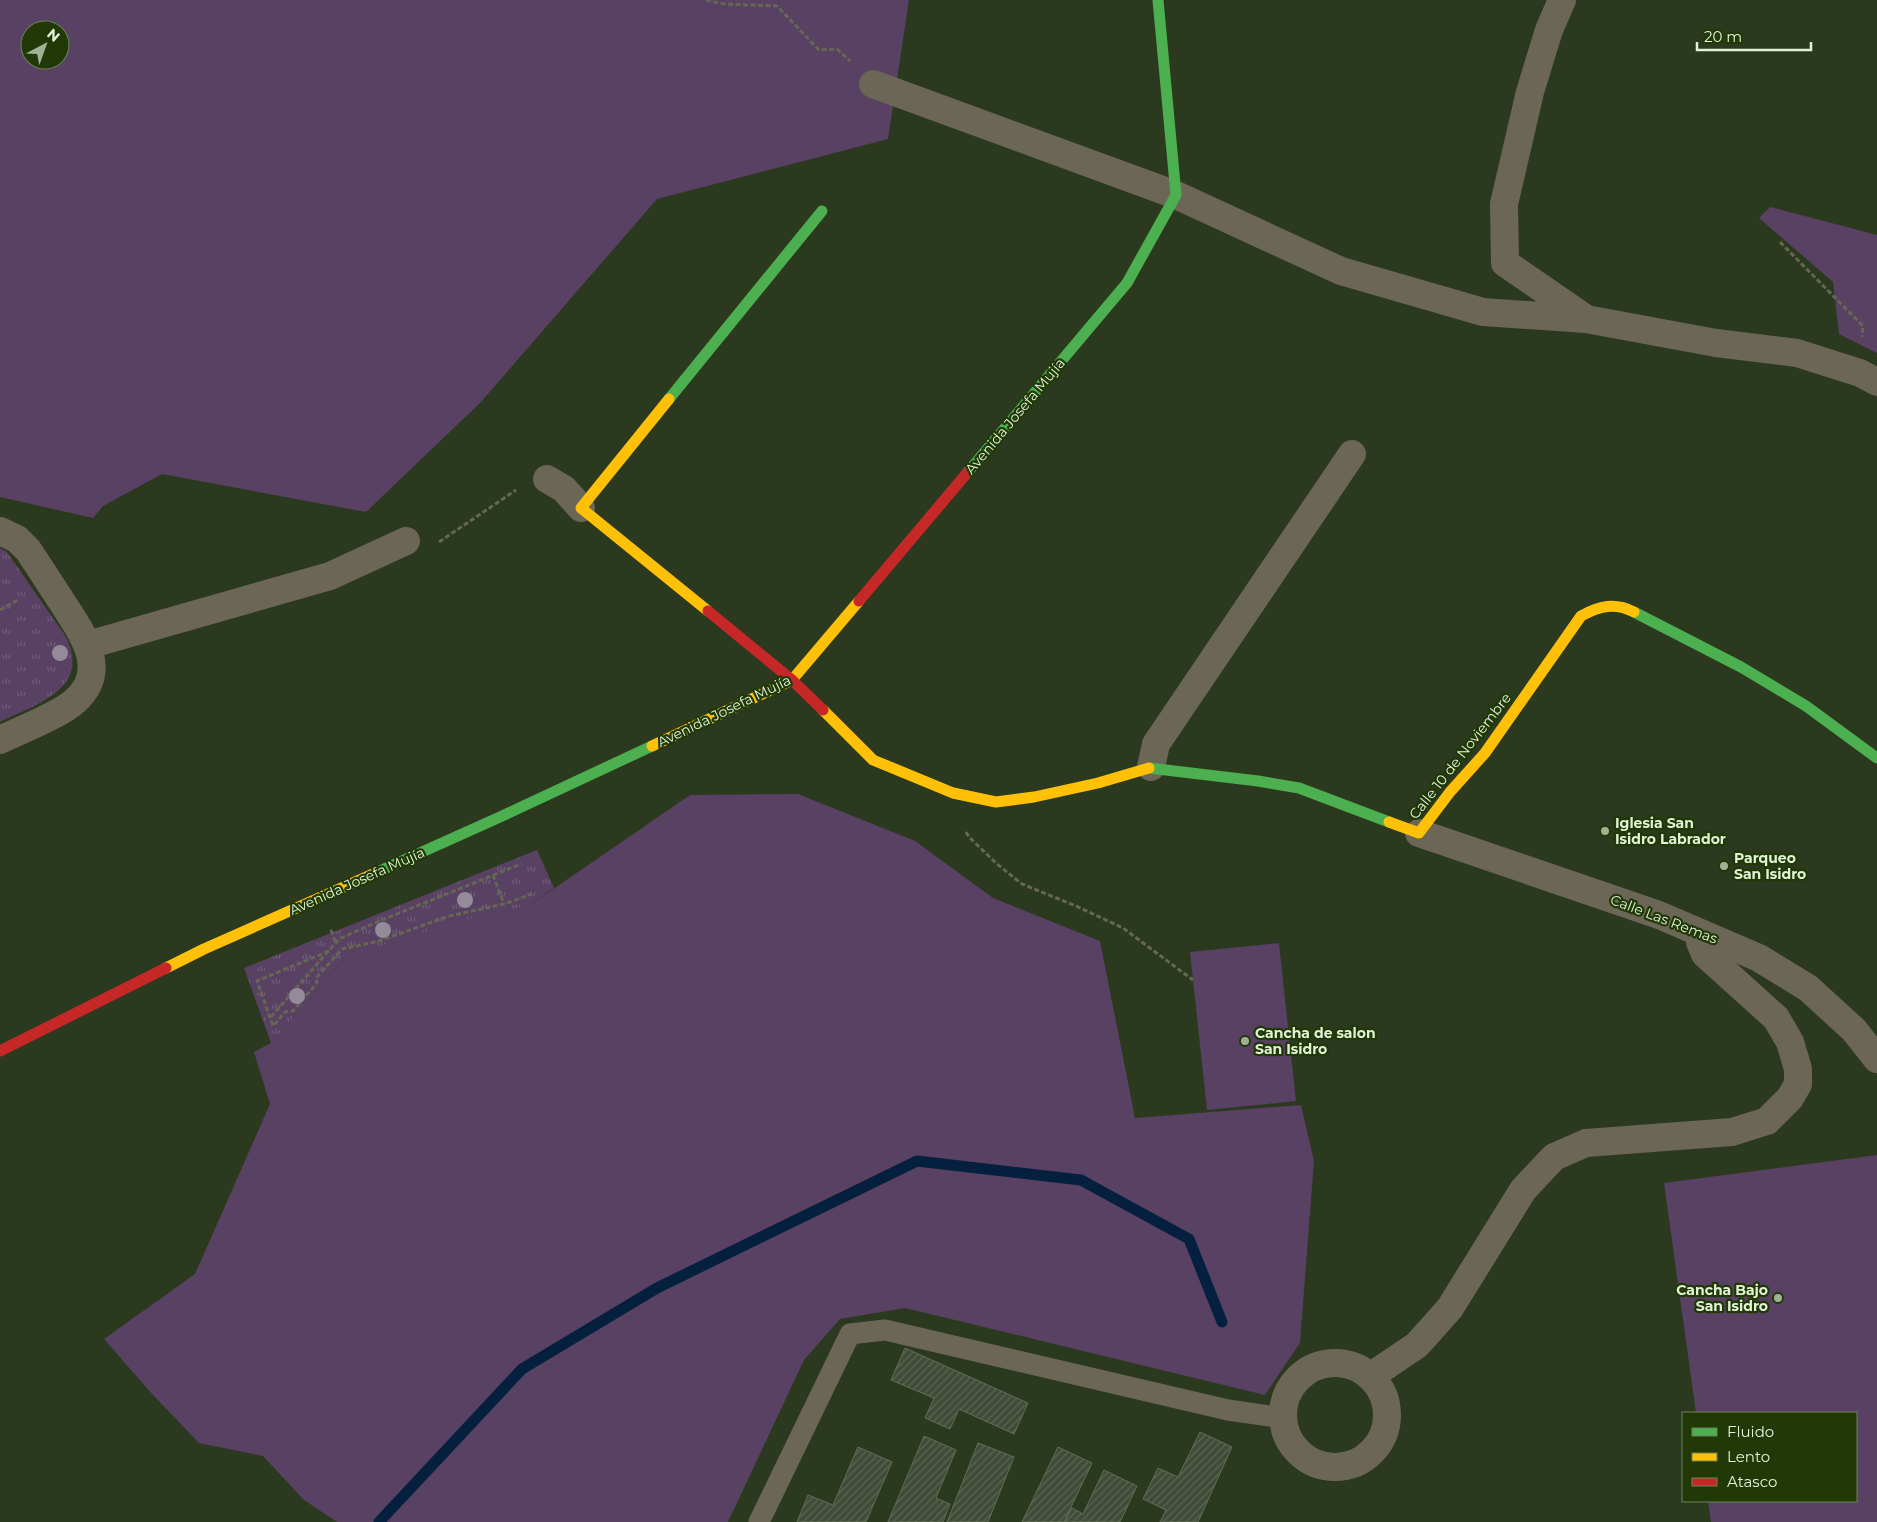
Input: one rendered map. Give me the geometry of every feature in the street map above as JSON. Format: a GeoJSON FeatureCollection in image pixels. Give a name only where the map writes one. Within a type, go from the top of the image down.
{"type":"FeatureCollection","features":[{"type":"Feature","properties":{"kind":"street"},"geometry":{"type":"LineString","coordinates":[[1158,0],[1176,195]]}},
{"type":"Feature","properties":{"kind":"street"},"geometry":{"type":"LineString","coordinates":[[1562,0],[1549,30],[1530,92],[1504,204],[1505,263],[1586,319]]}},
{"type":"Feature","properties":{"kind":"street"},"geometry":{"type":"LineString","coordinates":[[873,84],[1176,195],[1341,271],[1483,312],[1586,319],[1716,343],[1797,353],[1869,378]]}},
{"type":"Feature","properties":{"kind":"street","name":"Avenida Josefa Mujía"},"geometry":{"type":"LineString","coordinates":[[0,1051],[204,950],[500,817],[792,680],[1127,283],[1176,195]]}},
{"type":"Feature","properties":{"kind":"street"},"geometry":{"type":"LineString","coordinates":[[547,479],[564,489],[581,508],[822,211]]}},
{"type":"Feature","properties":{"kind":"street"},"geometry":{"type":"LineString","coordinates":[[1151,767],[1156,744],[1352,454]]}},
{"type":"Feature","properties":{"kind":"street","name":"Calle 10 de Noviembre"},"geometry":{"type":"LineString","coordinates":[[581,508],[792,680],[873,760],[953,793],[996,802],[1015,800],[1098,783],[1151,767],[1299,788],[1419,833],[1450,792],[1485,753],[1581,616],[1594,608],[1608,605],[1624,607],[1741,666],[1806,706],[1877,758]]}},
{"type":"Feature","properties":{"kind":"street"},"geometry":{"type":"LineString","coordinates":[[0,531],[17,539],[28,550],[84,635],[88,645],[92,676],[87,690],[74,702],[0,740]]}},
{"type":"Feature","properties":{"kind":"street"},"geometry":{"type":"LineString","coordinates":[[88,645],[330,576],[406,541]]}},
{"type":"Feature","properties":{"kind":"street","name":"Calle Las Remas"},"geometry":{"type":"LineString","coordinates":[[1419,833],[1659,915],[1759,958],[1808,988],[1854,1030],[1877,1059]]}},
{"type":"Feature","properties":{"kind":"street"},"geometry":{"type":"LineString","coordinates":[[1371,1376],[1417,1345],[1450,1308],[1523,1190],[1554,1157],[1586,1143],[1732,1132],[1767,1120],[1790,1098],[1798,1084],[1798,1069],[1790,1042],[1776,1018],[1705,954],[1700,942],[1703,934]]}},
{"type":"Feature","properties":{"kind":"street"},"geometry":{"type":"LineString","coordinates":[[1339,1362],[1356,1366],[1371,1376],[1382,1390],[1387,1406],[1388,1423],[1382,1439],[1372,1453],[1358,1462],[1342,1467],[1324,1466],[1308,1460],[1296,1449],[1287,1434],[1283,1418],[1284,1400],[1292,1384],[1305,1371],[1321,1364],[1339,1362]]}},
{"type":"Feature","properties":{"kind":"lane"},"geometry":{"type":"LineString","coordinates":[[758,1522],[850,1334],[885,1330],[1228,1410],[1283,1418]]}},
{"type":"Feature","properties":{"kind":"path"},"geometry":{"type":"LineString","coordinates":[[706,0],[724,4],[777,6],[819,50],[837,48],[873,84]]}},
{"type":"Feature","properties":{"kind":"path"},"geometry":{"type":"LineString","coordinates":[[1780,242],[1863,326],[1869,378]]}},
{"type":"Feature","properties":{"kind":"path"},"geometry":{"type":"LineString","coordinates":[[406,541],[430,548],[528,482],[547,479]]}},
{"type":"Feature","properties":{"kind":"path"},"geometry":{"type":"LineString","coordinates":[[0,610],[23,597]]}},
{"type":"Feature","properties":{"kind":"path"},"geometry":{"type":"LineString","coordinates":[[953,793],[953,809],[969,837],[997,864],[1022,884],[1123,928],[1193,980]]}},
{"type":"Feature","properties":{"kind":"path"},"geometry":{"type":"LineString","coordinates":[[271,1018],[339,939],[521,864]]}},
{"type":"Feature","properties":{"kind":"path"},"geometry":{"type":"LineString","coordinates":[[493,875],[504,904]]}},
{"type":"Feature","properties":{"kind":"path"},"geometry":{"type":"LineString","coordinates":[[329,951],[257,981],[273,1026],[285,1012],[293,1011],[317,983],[316,978],[342,949],[379,941],[449,916],[504,904],[532,894]]}},
{"type":"Feature","properties":{"kind":"path"},"geometry":{"type":"LineString","coordinates":[[328,925],[336,944]]}},
{"type":"Feature","properties":{"kind":"green space"},"geometry":{"type":"Polygon","coordinates":[[[0,0],[909,0],[888,139],[657,199],[481,402],[366,512],[162,474],[103,506],[93,518],[0,497],[0,0]]]}},
{"type":"Feature","properties":{"kind":"green space"},"geometry":{"type":"Polygon","coordinates":[[[1770,207],[1877,235],[1877,353],[1839,334],[1833,282],[1759,218],[1770,207]]]}},
{"type":"Feature","properties":{"kind":"green space"},"geometry":{"type":"Polygon","coordinates":[[[0,548],[7,552],[66,637],[72,655],[72,670],[66,682],[44,701],[0,722],[0,548]]]}},
{"type":"Feature","properties":{"kind":"green space"},"geometry":{"type":"Polygon","coordinates":[[[798,794],[915,841],[993,898],[1100,941],[1135,1118],[1301,1105],[1314,1161],[1300,1343],[1265,1395],[905,1308],[840,1319],[804,1360],[728,1522],[337,1522],[304,1500],[263,1456],[199,1443],[152,1394],[104,1339],[195,1274],[270,1104],[254,1052],[271,1043],[345,958],[451,922],[530,905],[690,795],[798,794]]]}},
{"type":"Feature","properties":{"kind":"green space"},"geometry":{"type":"Polygon","coordinates":[[[537,850],[554,888],[530,905],[451,923],[345,958],[271,1043],[244,968],[537,850]]]}},
{"type":"Feature","properties":{"kind":"green space","name":"Cancha de salon San Isidro"},"geometry":{"type":"Polygon","coordinates":[[[1279,943],[1296,1101],[1207,1110],[1190,952],[1279,943]]]}},
{"type":"Feature","properties":{"kind":"green space","name":"Cancha Bajo San Isidro"},"geometry":{"type":"Polygon","coordinates":[[[1877,1155],[1877,1522],[1711,1522],[1708,1502],[1857,1502],[1857,1412],[1696,1412],[1664,1183],[1877,1155]]]}},
{"type":"Feature","properties":{"kind":"building"},"geometry":{"type":"Polygon","coordinates":[[[905,1348],[1028,1403],[1014,1434],[959,1409],[950,1429],[925,1418],[934,1398],[891,1380],[905,1348]]]}},
{"type":"Feature","properties":{"kind":"building"},"geometry":{"type":"Polygon","coordinates":[[[1200,1432],[1232,1447],[1198,1522],[1160,1522],[1166,1510],[1143,1499],[1158,1468],[1178,1477],[1200,1432]]]}},
{"type":"Feature","properties":{"kind":"building"},"geometry":{"type":"Polygon","coordinates":[[[924,1436],[956,1450],[936,1498],[950,1504],[943,1522],[888,1522],[924,1436]]]}},
{"type":"Feature","properties":{"kind":"building"},"geometry":{"type":"Polygon","coordinates":[[[978,1443],[1014,1457],[988,1522],[947,1522],[978,1443]]]}},
{"type":"Feature","properties":{"kind":"building"},"geometry":{"type":"Polygon","coordinates":[[[858,1447],[892,1462],[866,1522],[797,1522],[808,1495],[833,1505],[858,1447]]]}},
{"type":"Feature","properties":{"kind":"building"},"geometry":{"type":"Polygon","coordinates":[[[1058,1447],[1092,1463],[1064,1522],[1022,1522],[1058,1447]]]}},
{"type":"Feature","properties":{"kind":"building"},"geometry":{"type":"Polygon","coordinates":[[[1104,1470],[1137,1486],[1120,1522],[1065,1522],[1072,1508],[1083,1514],[1104,1470]]]}},
{"type":"Feature","properties":{"kind":"waterway"},"geometry":{"type":"LineString","coordinates":[[379,1522],[522,1369],[657,1288],[917,1161],[1081,1180],[1189,1239],[1222,1322]]}},
{"type":"Feature","properties":{"kind":"traffic: fast"},"geometry":{"type":"LineString","coordinates":[[967,473],[1127,283],[1176,195],[1158,0]]}},
{"type":"Feature","properties":{"kind":"traffic: fast"},"geometry":{"type":"LineString","coordinates":[[669,399],[822,211]]}},
{"type":"Feature","properties":{"kind":"traffic: fast"},"geometry":{"type":"LineString","coordinates":[[1634,612],[1741,667],[1806,706],[1877,758]]}},
{"type":"Feature","properties":{"kind":"traffic: fast"},"geometry":{"type":"LineString","coordinates":[[373,874],[652,746]]}},
{"type":"Feature","properties":{"kind":"traffic: fast"},"geometry":{"type":"LineString","coordinates":[[1149,768],[1258,781],[1299,788],[1389,822]]}},
{"type":"Feature","properties":{"kind":"traffic: slow"},"geometry":{"type":"LineString","coordinates":[[669,399],[581,508],[708,611]]}},
{"type":"Feature","properties":{"kind":"traffic: slow"},"geometry":{"type":"LineString","coordinates":[[652,746],[792,680],[859,601]]}},
{"type":"Feature","properties":{"kind":"traffic: slow"},"geometry":{"type":"LineString","coordinates":[[1389,822],[1419,833],[1450,792],[1485,753],[1581,616],[1607,606],[1620,607],[1634,612]]}},
{"type":"Feature","properties":{"kind":"traffic: slow"},"geometry":{"type":"LineString","coordinates":[[823,710],[873,760],[953,793],[996,802],[1034,797],[1098,783],[1149,768]]}},
{"type":"Feature","properties":{"kind":"traffic: slow"},"geometry":{"type":"LineString","coordinates":[[166,968],[204,949],[373,874]]}},
{"type":"Feature","properties":{"kind":"traffic: jam"},"geometry":{"type":"LineString","coordinates":[[859,601],[967,473]]}},
{"type":"Feature","properties":{"kind":"traffic: jam"},"geometry":{"type":"LineString","coordinates":[[708,611],[792,680],[823,710]]}},
{"type":"Feature","properties":{"kind":"traffic: jam"},"geometry":{"type":"LineString","coordinates":[[0,1051],[166,968]]}},
{"type":"Feature","properties":{"kind":"place","name":"Iglesia San Isidro Labrador"},"geometry":{"type":"Point","coordinates":[1605,831]}},
{"type":"Feature","properties":{"kind":"place","name":"Parqueo San Isidro"},"geometry":{"type":"Point","coordinates":[1724,866]}},
{"type":"Feature","properties":{"kind":"place","name":"Cancha de salon San Isidro"},"geometry":{"type":"Point","coordinates":[1245,1041]}},
{"type":"Feature","properties":{"kind":"place","name":"Cancha Bajo San Isidro"},"geometry":{"type":"Point","coordinates":[1778,1298]}}]}
